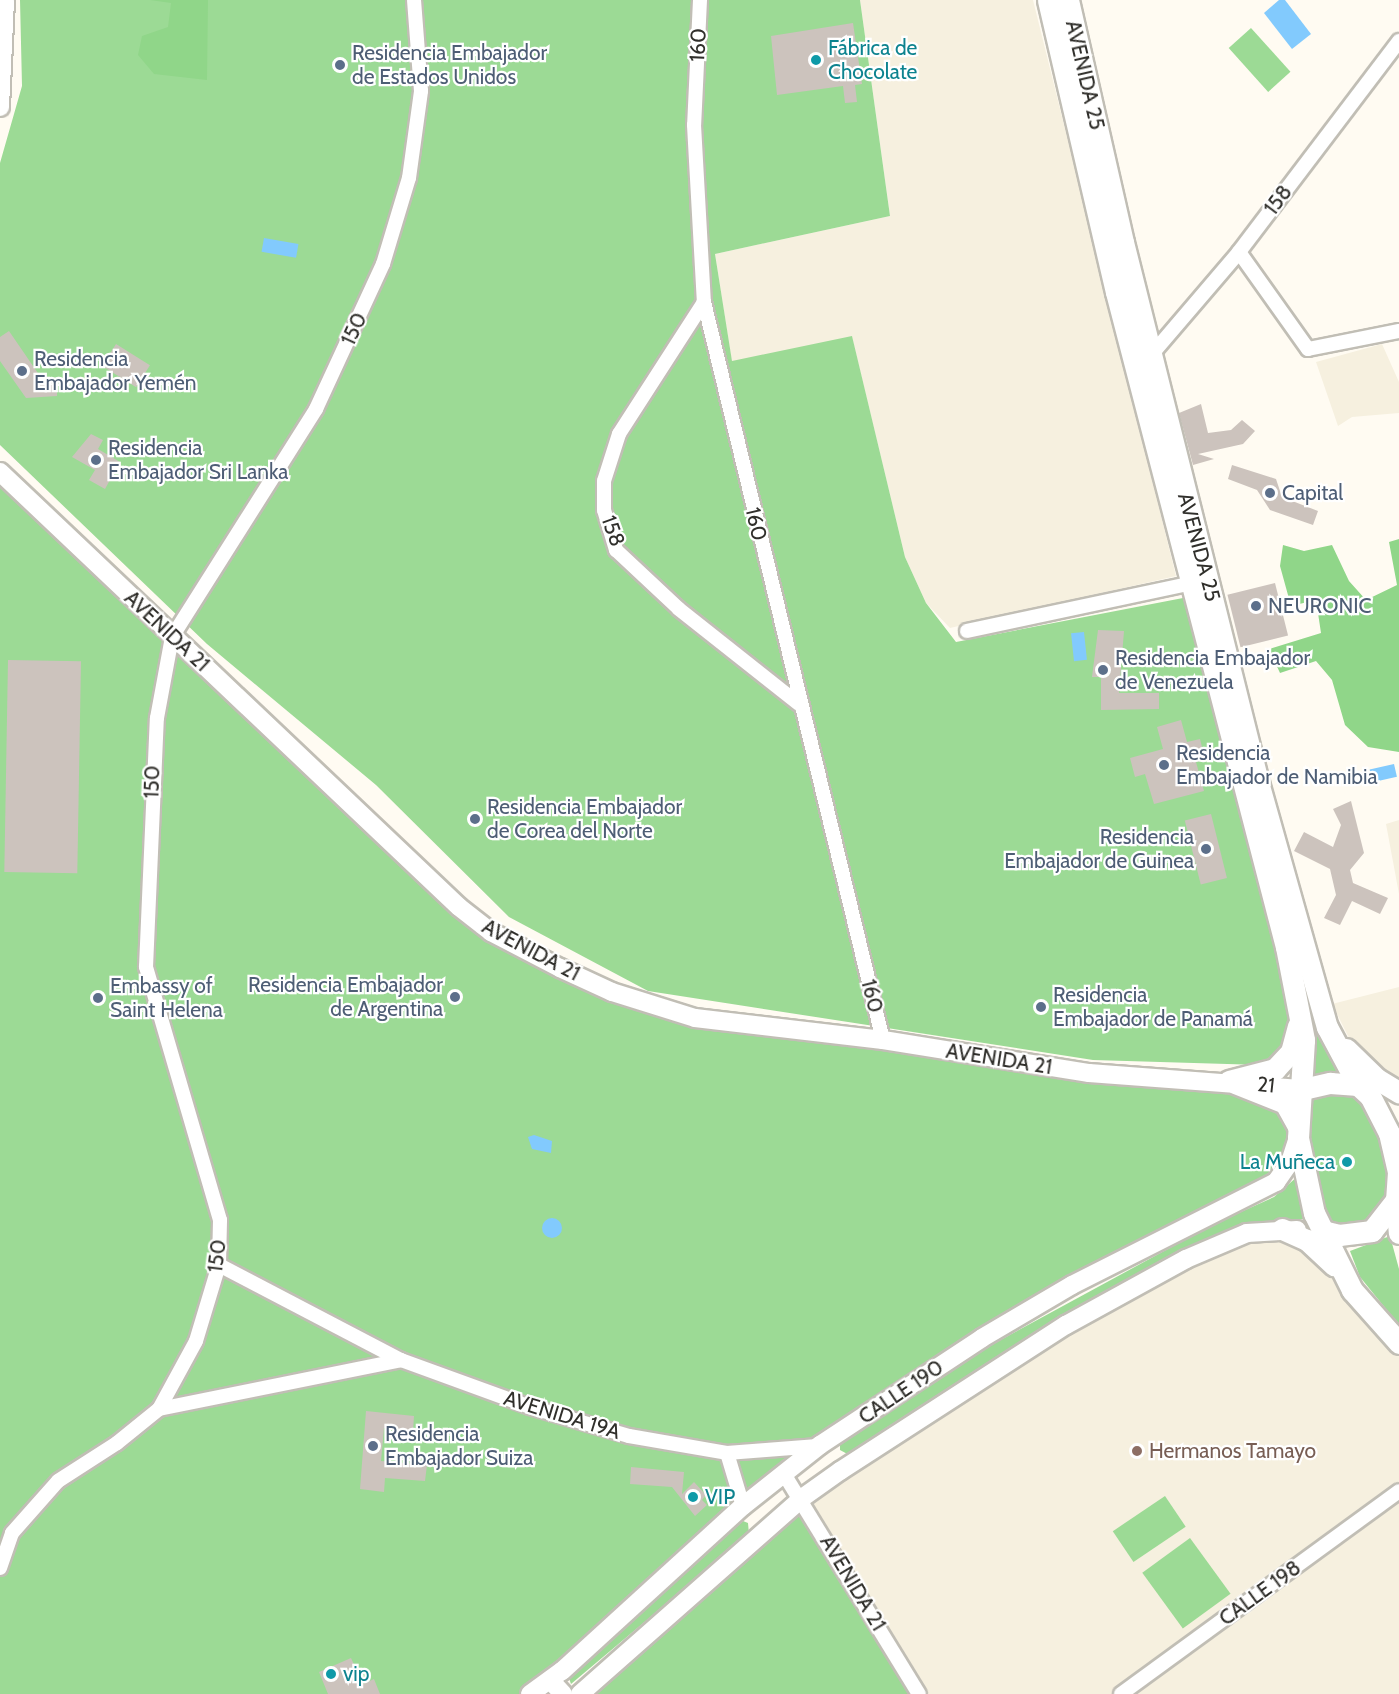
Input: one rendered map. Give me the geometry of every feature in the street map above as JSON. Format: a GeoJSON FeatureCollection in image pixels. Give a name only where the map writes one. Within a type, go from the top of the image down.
{"type":"FeatureCollection","features":[{"type":"Feature","properties":{"kind":"main road"},"geometry":{"type":"LineString","coordinates":[[0,107],[5,0]]}},
{"type":"Feature","properties":{"kind":"main road","name":"AVENIDA 25"},"geometry":{"type":"LineString","coordinates":[[1048,0],[1116,292],[1193,583],[1300,1011],[1304,1089],[1298,1132]]}},
{"type":"Feature","properties":{"kind":"main road","name":"AVENIDA 25"},"geometry":{"type":"LineString","coordinates":[[1068,0],[1152,354],[1258,782],[1327,1027],[1389,1133],[1398,1171],[1396,1200],[1399,1233]]}},
{"type":"Feature","properties":{"kind":"main road","name":"AVENIDA 21"},"geometry":{"type":"LineString","coordinates":[[3,475],[172,637],[491,932],[612,992],[666,1012],[883,1040],[1089,1073],[1229,1081]]}},
{"type":"Feature","properties":{"kind":"main road"},"geometry":{"type":"LineString","coordinates":[[1229,1081],[1264,1074],[1284,1060],[1295,1040],[1300,1011]]}},
{"type":"Feature","properties":{"kind":"main road"},"geometry":{"type":"LineString","coordinates":[[1327,1027],[1359,1064],[1399,1092]]}},
{"type":"Feature","properties":{"kind":"main road"},"geometry":{"type":"LineString","coordinates":[[1229,1081],[1285,1103],[1298,1132],[1314,1213],[1352,1290]]}},
{"type":"Feature","properties":{"kind":"main road","name":"21"},"geometry":{"type":"LineString","coordinates":[[1229,1081],[1304,1089]]}},
{"type":"Feature","properties":{"kind":"main road"},"geometry":{"type":"LineString","coordinates":[[1304,1089],[1330,1083],[1399,1102]]}},
{"type":"Feature","properties":{"kind":"main road","name":"CALLE 190"},"geometry":{"type":"LineString","coordinates":[[530,1694],[550,1680],[743,1506],[820,1445],[1052,1297],[1276,1182],[1290,1162],[1298,1132]]}},
{"type":"Feature","properties":{"kind":"main road"},"geometry":{"type":"LineString","coordinates":[[1323,1231],[1339,1235],[1372,1231],[1396,1200]]}},
{"type":"Feature","properties":{"kind":"main road"},"geometry":{"type":"LineString","coordinates":[[1282,1229],[1307,1240],[1399,1343]]}},
{"type":"Feature","properties":{"kind":"main road","name":"CALLE 190"},"geometry":{"type":"LineString","coordinates":[[580,1694],[802,1498],[1066,1325],[1165,1271],[1247,1233],[1282,1229],[1323,1231]]}},
{"type":"Feature","properties":{"kind":"main road"},"geometry":{"type":"LineString","coordinates":[[820,1445],[840,1471]]}},
{"type":"Feature","properties":{"kind":"main road"},"geometry":{"type":"LineString","coordinates":[[743,1506],[764,1532]]}},
{"type":"Feature","properties":{"kind":"main road"},"geometry":{"type":"LineString","coordinates":[[550,1680],[563,1694]]}},
{"type":"Feature","properties":{"kind":"street","name":"150"},"geometry":{"type":"LineString","coordinates":[[0,1568],[6,1534],[58,1481],[159,1409],[196,1341],[219,1265],[220,1220],[146,967],[152,764],[172,637],[316,409],[383,264],[409,178],[421,91],[414,0]]}},
{"type":"Feature","properties":{"kind":"street","name":"160"},"geometry":{"type":"LineString","coordinates":[[700,0],[694,125],[704,302],[799,704],[883,1040]]}},
{"type":"Feature","properties":{"kind":"street","name":"158"},"geometry":{"type":"LineString","coordinates":[[1152,354],[1239,252],[1399,41]]}},
{"type":"Feature","properties":{"kind":"street"},"geometry":{"type":"LineString","coordinates":[[1239,252],[1308,349],[1399,331]]}},
{"type":"Feature","properties":{"kind":"street","name":"158"},"geometry":{"type":"LineString","coordinates":[[704,302],[619,434],[604,481],[604,510],[616,550],[679,609],[799,704]]}},
{"type":"Feature","properties":{"kind":"street"},"geometry":{"type":"LineString","coordinates":[[967,630],[1193,583]]}},
{"type":"Feature","properties":{"kind":"street","name":"AVENIDA 19A"},"geometry":{"type":"LineString","coordinates":[[219,1265],[401,1360],[530,1407],[629,1436],[727,1453],[820,1445]]}},
{"type":"Feature","properties":{"kind":"street"},"geometry":{"type":"LineString","coordinates":[[159,1409],[401,1360]]}},
{"type":"Feature","properties":{"kind":"street"},"geometry":{"type":"LineString","coordinates":[[727,1453],[743,1506]]}},
{"type":"Feature","properties":{"kind":"street","name":"AVENIDA 21"},"geometry":{"type":"LineString","coordinates":[[784,1474],[802,1498],[919,1694]]}},
{"type":"Feature","properties":{"kind":"street","name":"CALLE 198"},"geometry":{"type":"LineString","coordinates":[[1121,1694],[1399,1491]]}},
{"type":"Feature","properties":{"kind":"shaded area"},"geometry":{"type":"Polygon","coordinates":[[[860,0],[1033,0],[1176,576],[950,628],[926,603],[905,557],[852,337],[732,362],[715,254],[890,216],[860,0]]]}},
{"type":"Feature","properties":{"kind":"shaded area"},"geometry":{"type":"Polygon","coordinates":[[[1382,344],[1399,382],[1399,413],[1352,417],[1338,426],[1316,362],[1382,344]]]}},
{"type":"Feature","properties":{"kind":"shaded area"},"geometry":{"type":"Polygon","coordinates":[[[1399,820],[1399,894],[1386,824],[1399,820]]]}},
{"type":"Feature","properties":{"kind":"shaded area"},"geometry":{"type":"Polygon","coordinates":[[[1399,987],[1399,1083],[1352,1044],[1332,1004],[1399,987]]]}},
{"type":"Feature","properties":{"kind":"shaded area","name":"Hermanos Tamayo"},"geometry":{"type":"Polygon","coordinates":[[[1247,1233],[1307,1240],[1399,1343],[1399,1694],[919,1694],[802,1498],[1066,1325],[1247,1233]]]}},
{"type":"Feature","properties":{"kind":"green space"},"geometry":{"type":"Polygon","coordinates":[[[20,0],[860,0],[890,216],[715,254],[732,361],[852,336],[905,557],[926,603],[956,642],[1183,598],[1286,977],[1294,1017],[1277,1056],[1261,1065],[1093,1060],[648,991],[509,917],[376,785],[207,644],[0,445],[0,163],[22,86],[20,0]]]}},
{"type":"Feature","properties":{"kind":"green space"},"geometry":{"type":"Polygon","coordinates":[[[150,0],[208,0],[207,80],[154,74],[138,55],[142,36],[168,27],[171,3],[150,0]]]}},
{"type":"Feature","properties":{"kind":"green space"},"geometry":{"type":"Polygon","coordinates":[[[1251,28],[1290,72],[1268,92],[1229,48],[1251,28]]]}},
{"type":"Feature","properties":{"kind":"green space"},"geometry":{"type":"Polygon","coordinates":[[[0,472],[491,932],[666,1012],[1229,1081],[1295,1115],[1276,1182],[1072,1285],[820,1445],[530,1694],[0,1694],[0,472]]]}},
{"type":"Feature","properties":{"kind":"green space"},"geometry":{"type":"Polygon","coordinates":[[[1399,539],[1399,752],[1368,747],[1345,725],[1332,680],[1316,661],[1280,673],[1269,649],[1321,633],[1316,600],[1291,606],[1280,566],[1283,545],[1304,551],[1332,545],[1349,581],[1366,600],[1397,585],[1389,542],[1399,539]]]}},
{"type":"Feature","properties":{"kind":"green space"},"geometry":{"type":"Polygon","coordinates":[[[1306,982],[1342,1071],[1310,1076],[1313,1048],[1306,982]]]}},
{"type":"Feature","properties":{"kind":"green space"},"geometry":{"type":"Polygon","coordinates":[[[1345,1090],[1359,1097],[1388,1149],[1391,1184],[1381,1211],[1359,1226],[1339,1225],[1326,1217],[1308,1154],[1309,1106],[1317,1095],[1345,1090]]]}},
{"type":"Feature","properties":{"kind":"green space"},"geometry":{"type":"Polygon","coordinates":[[[1298,1176],[1308,1219],[1246,1223],[1181,1254],[998,1358],[851,1456],[840,1450],[840,1443],[969,1357],[1212,1225],[1274,1197],[1298,1176]]]}},
{"type":"Feature","properties":{"kind":"green space"},"geometry":{"type":"Polygon","coordinates":[[[1390,1236],[1399,1269],[1399,1325],[1360,1277],[1350,1251],[1390,1236]]]}},
{"type":"Feature","properties":{"kind":"green space"},"geometry":{"type":"Polygon","coordinates":[[[1165,1496],[1186,1527],[1133,1562],[1113,1531],[1165,1496]]]}},
{"type":"Feature","properties":{"kind":"green space"},"geometry":{"type":"Polygon","coordinates":[[[802,1498],[919,1694],[580,1694],[802,1498]]]}},
{"type":"Feature","properties":{"kind":"green space"},"geometry":{"type":"Polygon","coordinates":[[[743,1521],[748,1523],[749,1534],[571,1684],[568,1675],[572,1670],[743,1521]]]}},
{"type":"Feature","properties":{"kind":"green space"},"geometry":{"type":"Polygon","coordinates":[[[1190,1538],[1231,1594],[1183,1629],[1142,1573],[1190,1538]]]}},
{"type":"Feature","properties":{"kind":"water"},"geometry":{"type":"Polygon","coordinates":[[[1279,0],[1285,0],[1311,34],[1292,49],[1264,13],[1279,0]]]}},
{"type":"Feature","properties":{"kind":"water"},"geometry":{"type":"Polygon","coordinates":[[[264,238],[298,244],[296,258],[262,252],[264,238]]]}},
{"type":"Feature","properties":{"kind":"water"},"geometry":{"type":"Polygon","coordinates":[[[1084,632],[1087,660],[1074,661],[1071,633],[1084,632]]]}},
{"type":"Feature","properties":{"kind":"water"},"geometry":{"type":"Polygon","coordinates":[[[1394,764],[1397,777],[1373,782],[1370,770],[1394,764]]]}},
{"type":"Feature","properties":{"kind":"water"},"geometry":{"type":"Polygon","coordinates":[[[534,1135],[552,1141],[551,1153],[532,1149],[528,1137],[534,1135]]]}},
{"type":"Feature","properties":{"kind":"water"},"geometry":{"type":"Polygon","coordinates":[[[548,1218],[556,1218],[562,1224],[562,1232],[556,1238],[548,1238],[542,1232],[542,1224],[548,1218]]]}},
{"type":"Feature","properties":{"kind":"building","name":"Fábrica de Chocolate"},"geometry":{"type":"Polygon","coordinates":[[[853,23],[862,84],[855,85],[857,102],[845,103],[843,86],[777,95],[771,36],[853,23]]]}},
{"type":"Feature","properties":{"kind":"building","name":"Residencia Embajador Yemén"},"geometry":{"type":"Polygon","coordinates":[[[9,331],[44,382],[57,382],[57,396],[26,398],[0,361],[0,337],[9,331]]]}},
{"type":"Feature","properties":{"kind":"building"},"geometry":{"type":"Polygon","coordinates":[[[116,344],[150,365],[136,387],[102,366],[116,344]]]}},
{"type":"Feature","properties":{"kind":"building"},"geometry":{"type":"Polygon","coordinates":[[[1201,404],[1208,433],[1231,430],[1242,420],[1255,431],[1243,444],[1198,454],[1214,459],[1193,465],[1179,413],[1201,404]]]}},
{"type":"Feature","properties":{"kind":"building","name":"Residencia Embajador Sri Lanka"},"geometry":{"type":"Polygon","coordinates":[[[91,434],[103,440],[98,449],[120,462],[105,489],[89,480],[95,470],[72,457],[91,434]]]}},
{"type":"Feature","properties":{"kind":"building","name":"Capital"},"geometry":{"type":"Polygon","coordinates":[[[1232,465],[1276,479],[1282,497],[1318,511],[1313,525],[1270,510],[1257,490],[1228,479],[1232,465]]]}},
{"type":"Feature","properties":{"kind":"building","name":"NEURONIC"},"geometry":{"type":"Polygon","coordinates":[[[1275,583],[1288,635],[1241,647],[1227,595],[1275,583]]]}},
{"type":"Feature","properties":{"kind":"building","name":"Residencia Embajador de Venezuela"},"geometry":{"type":"Polygon","coordinates":[[[1098,630],[1124,631],[1119,693],[1159,693],[1159,709],[1101,710],[1101,677],[1092,677],[1098,630]]]}},
{"type":"Feature","properties":{"kind":"building"},"geometry":{"type":"Polygon","coordinates":[[[8,660],[81,661],[77,873],[4,872],[8,660]]]}},
{"type":"Feature","properties":{"kind":"building","name":"Residencia Embajador de Namibia"},"geometry":{"type":"Polygon","coordinates":[[[1181,720],[1187,742],[1200,739],[1205,759],[1196,762],[1204,791],[1154,804],[1145,774],[1135,777],[1130,758],[1163,749],[1157,727],[1181,720]]]}},
{"type":"Feature","properties":{"kind":"building"},"geometry":{"type":"Polygon","coordinates":[[[1351,801],[1364,853],[1350,870],[1353,883],[1388,898],[1380,914],[1352,901],[1340,925],[1324,918],[1336,895],[1330,869],[1294,851],[1304,832],[1333,847],[1341,825],[1333,809],[1351,801]]]}},
{"type":"Feature","properties":{"kind":"building","name":"Residencia Embajador de Guinea"},"geometry":{"type":"Polygon","coordinates":[[[1211,814],[1227,878],[1201,885],[1185,821],[1211,814]]]}},
{"type":"Feature","properties":{"kind":"building","name":"Residencia Embajador Suiza"},"geometry":{"type":"Polygon","coordinates":[[[366,1411],[414,1416],[413,1431],[384,1428],[381,1461],[427,1465],[425,1481],[385,1478],[384,1492],[360,1489],[366,1411]]]}},
{"type":"Feature","properties":{"kind":"building","name":"VIP"},"geometry":{"type":"Polygon","coordinates":[[[631,1467],[684,1472],[682,1494],[694,1482],[706,1495],[702,1500],[707,1505],[695,1516],[672,1487],[630,1484],[631,1467]]]}},
{"type":"Feature","properties":{"kind":"building","name":"vip"},"geometry":{"type":"Polygon","coordinates":[[[351,1658],[363,1684],[374,1679],[380,1694],[328,1694],[319,1672],[351,1658]]]}},
{"type":"Feature","properties":{"kind":"place","name":"Fábrica de Chocolate"},"geometry":{"type":"Point","coordinates":[816,60]}},
{"type":"Feature","properties":{"kind":"place","name":"Residencia Embajador de Estados Unidos"},"geometry":{"type":"Point","coordinates":[340,65]}},
{"type":"Feature","properties":{"kind":"place","name":"Residencia Embajador Yemén"},"geometry":{"type":"Point","coordinates":[22,371]}},
{"type":"Feature","properties":{"kind":"place","name":"Residencia Embajador Sri Lanka"},"geometry":{"type":"Point","coordinates":[96,460]}},
{"type":"Feature","properties":{"kind":"place","name":"Capital"},"geometry":{"type":"Point","coordinates":[1270,493]}},
{"type":"Feature","properties":{"kind":"place","name":"NEURONIC"},"geometry":{"type":"Point","coordinates":[1256,606]}},
{"type":"Feature","properties":{"kind":"place","name":"Residencia Embajador de Venezuela"},"geometry":{"type":"Point","coordinates":[1103,670]}},
{"type":"Feature","properties":{"kind":"place","name":"Residencia Embajador de Namibia"},"geometry":{"type":"Point","coordinates":[1164,765]}},
{"type":"Feature","properties":{"kind":"place","name":"Residencia Embajador de Corea del Norte"},"geometry":{"type":"Point","coordinates":[475,819]}},
{"type":"Feature","properties":{"kind":"place","name":"Residencia Embajador de Guinea"},"geometry":{"type":"Point","coordinates":[1206,849]}},
{"type":"Feature","properties":{"kind":"place","name":"Residencia Embajador de Argentina"},"geometry":{"type":"Point","coordinates":[455,997]}},
{"type":"Feature","properties":{"kind":"place","name":"Embassy of Saint Helena"},"geometry":{"type":"Point","coordinates":[98,998]}},
{"type":"Feature","properties":{"kind":"place","name":"Residencia Embajador de Panamá"},"geometry":{"type":"Point","coordinates":[1041,1007]}},
{"type":"Feature","properties":{"kind":"place","name":"La Muñeca"},"geometry":{"type":"Point","coordinates":[1347,1162]}},
{"type":"Feature","properties":{"kind":"place","name":"Residencia Embajador Suiza"},"geometry":{"type":"Point","coordinates":[373,1446]}},
{"type":"Feature","properties":{"kind":"place","name":"Hermanos Tamayo"},"geometry":{"type":"Point","coordinates":[1137,1451]}},
{"type":"Feature","properties":{"kind":"place","name":"VIP"},"geometry":{"type":"Point","coordinates":[693,1497]}},
{"type":"Feature","properties":{"kind":"place","name":"vip"},"geometry":{"type":"Point","coordinates":[331,1674]}}]}
